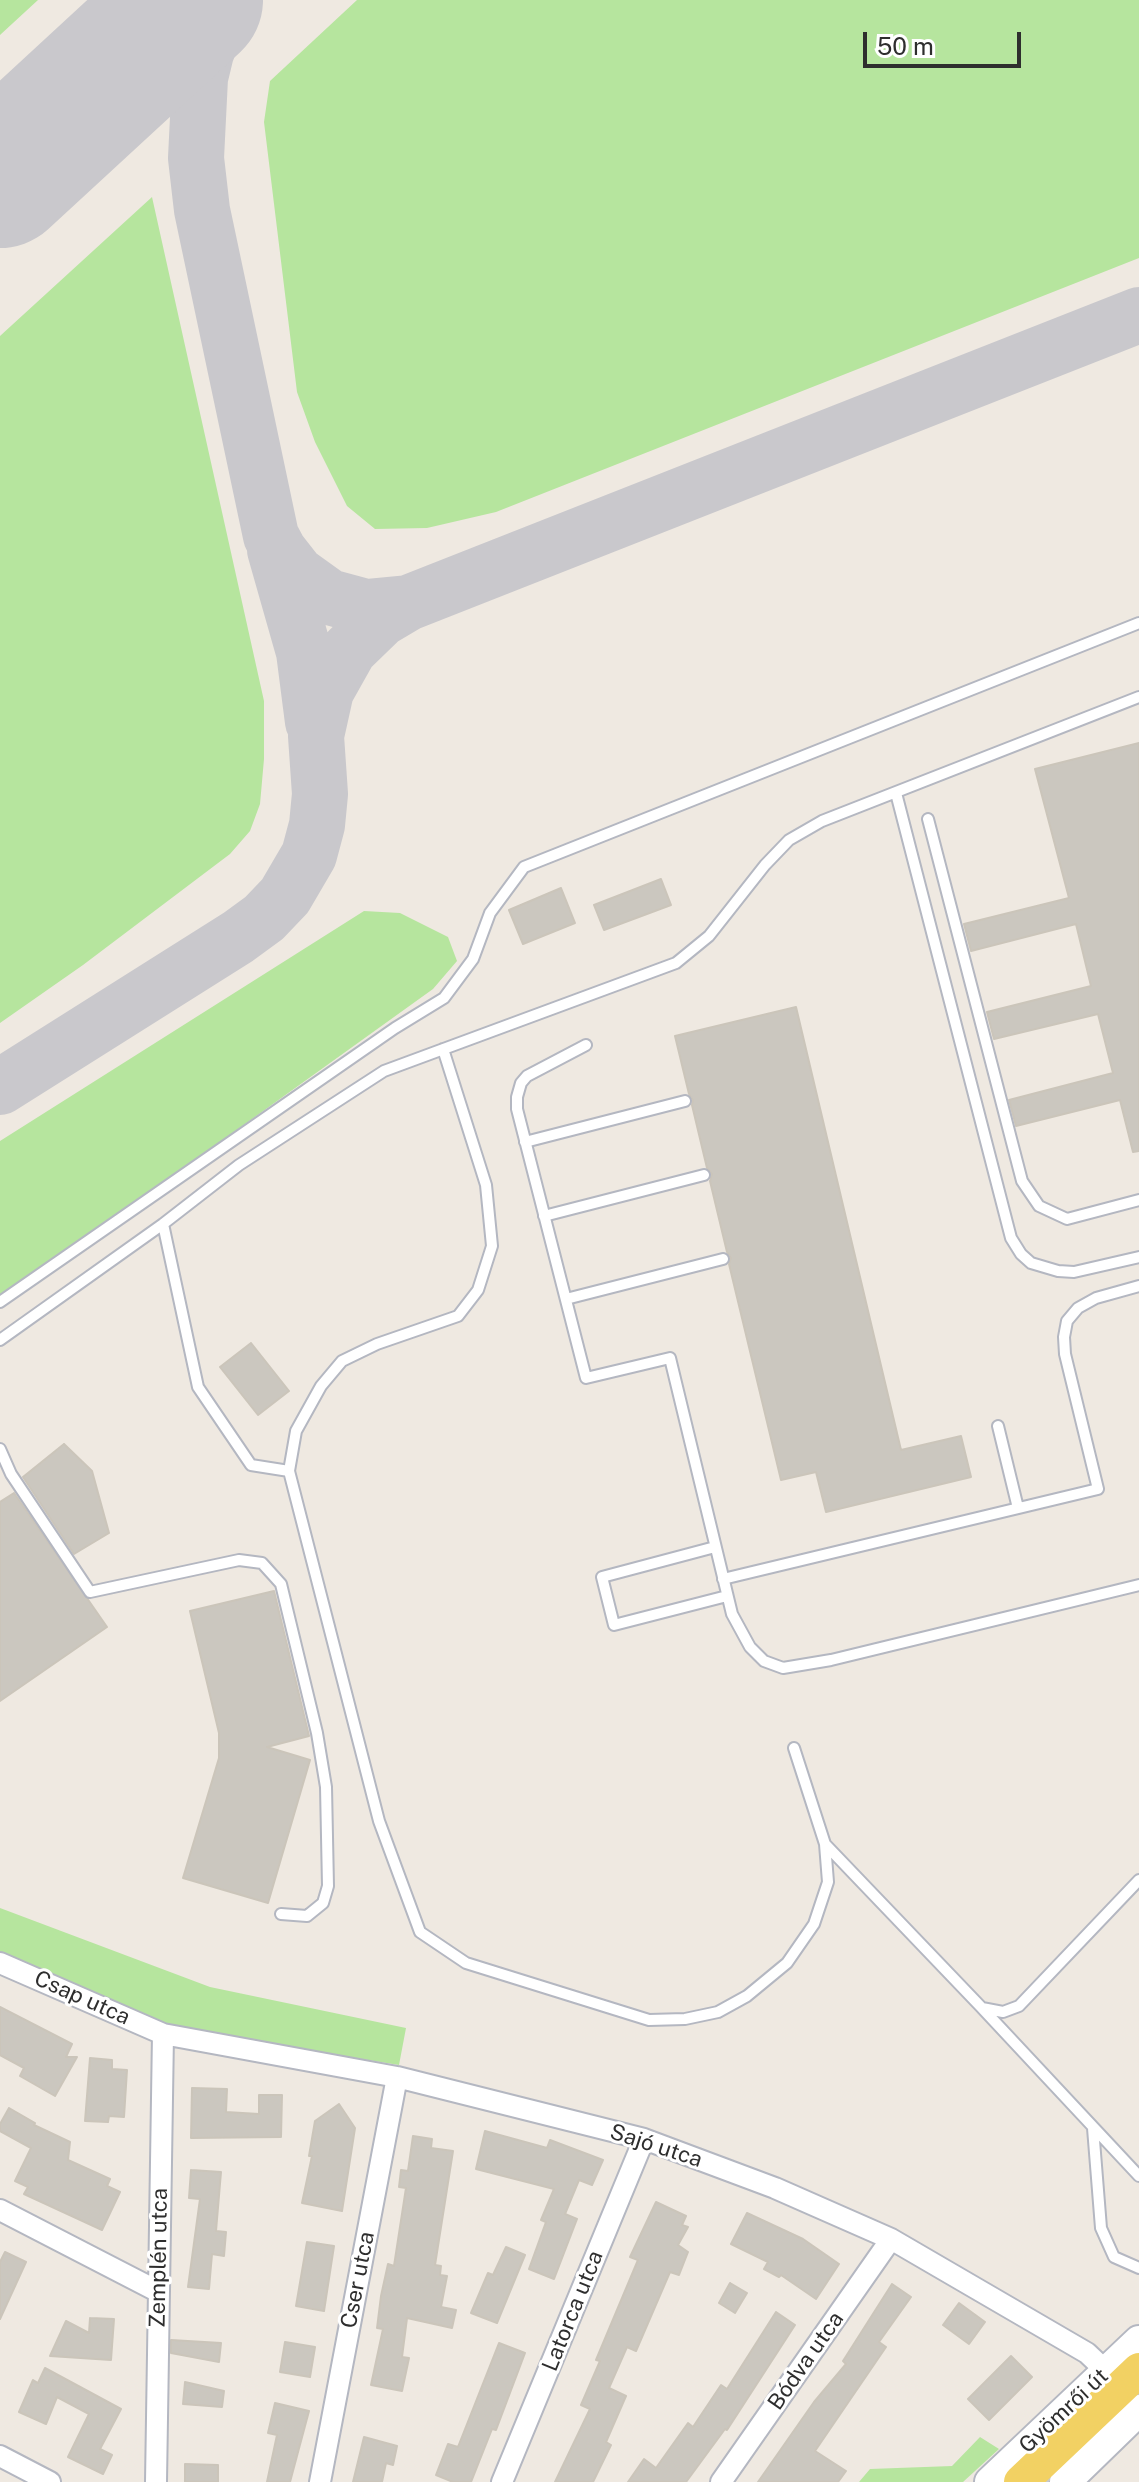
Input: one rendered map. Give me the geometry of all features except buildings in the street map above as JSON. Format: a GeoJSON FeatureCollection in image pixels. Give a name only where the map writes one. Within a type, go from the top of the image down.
{"type":"FeatureCollection","features":[{"type":"Feature","properties":{"kind":"main road"},"geometry":{"type":"LineString","coordinates":[[1021,2482],[1123,2370]]}},
{"type":"Feature","properties":{"kind":"street","name":"Csap utca"},"geometry":{"type":"LineString","coordinates":[[0,1963],[163,2034]]}},
{"type":"Feature","properties":{"kind":"street","name":"Sajó utca"},"geometry":{"type":"LineString","coordinates":[[163,2034],[397,2077],[644,2139],[775,2188],[891,2239],[1087,2353],[1123,2370]]}},
{"type":"Feature","properties":{"kind":"street","name":"Zemplén utca"},"geometry":{"type":"LineString","coordinates":[[156,2482],[163,2034]]}},
{"type":"Feature","properties":{"kind":"street","name":"Cser utca"},"geometry":{"type":"LineString","coordinates":[[320,2482],[397,2077]]}},
{"type":"Feature","properties":{"kind":"street","name":"Latorca utca"},"geometry":{"type":"LineString","coordinates":[[502,2482],[644,2139]]}},
{"type":"Feature","properties":{"kind":"street"},"geometry":{"type":"LineString","coordinates":[[0,2210],[159,2292]]}},
{"type":"Feature","properties":{"kind":"street","name":"Bódva utca"},"geometry":{"type":"LineString","coordinates":[[721,2482],[891,2239]]}},
{"type":"Feature","properties":{"kind":"street","name":"Gyömrői út"},"geometry":{"type":"LineString","coordinates":[[990,2482],[1123,2370],[1139,2341]]}},
{"type":"Feature","properties":{"kind":"street"},"geometry":{"type":"LineString","coordinates":[[1065,2482],[1139,2410]]}},
{"type":"Feature","properties":{"kind":"street"},"geometry":{"type":"LineString","coordinates":[[0,2456],[50,2482]]}},
{"type":"Feature","properties":{"kind":"lane"},"geometry":{"type":"LineString","coordinates":[[0,1302],[395,1028],[444,998],[473,959],[490,913],[524,867],[1139,623]]}},
{"type":"Feature","properties":{"kind":"lane"},"geometry":{"type":"LineString","coordinates":[[0,1340],[163,1224],[239,1165],[384,1071],[676,963],[709,936],[765,865],[789,840],[822,821],[1139,697]]}},
{"type":"Feature","properties":{"kind":"lane"},"geometry":{"type":"LineString","coordinates":[[896,793],[1011,1238],[1031,1263],[1058,1271],[1074,1272],[1139,1257]]}},
{"type":"Feature","properties":{"kind":"lane"},"geometry":{"type":"LineString","coordinates":[[928,819],[1022,1181],[1039,1206],[1067,1219],[1139,1200]]}},
{"type":"Feature","properties":{"kind":"lane"},"geometry":{"type":"LineString","coordinates":[[586,1045],[527,1076],[521,1083],[517,1109],[586,1378],[670,1358],[732,1614],[750,1647],[764,1661],[783,1668],[847,1656],[1139,1585]]}},
{"type":"Feature","properties":{"kind":"lane"},"geometry":{"type":"LineString","coordinates":[[443,1049],[486,1185],[492,1246],[478,1290],[458,1316],[377,1344],[342,1361],[321,1386],[296,1431],[289,1471],[379,1821],[420,1932],[466,1963],[649,2020],[685,2019],[718,2012],[747,1996],[787,1963],[814,1924],[828,1882],[825,1844],[794,1748]]}},
{"type":"Feature","properties":{"kind":"lane"},"geometry":{"type":"LineString","coordinates":[[525,1142],[685,1101]]}},
{"type":"Feature","properties":{"kind":"lane"},"geometry":{"type":"LineString","coordinates":[[544,1216],[704,1175]]}},
{"type":"Feature","properties":{"kind":"lane"},"geometry":{"type":"LineString","coordinates":[[163,1224],[198,1387],[251,1465],[289,1471]]}},
{"type":"Feature","properties":{"kind":"lane"},"geometry":{"type":"LineString","coordinates":[[566,1299],[723,1259]]}},
{"type":"Feature","properties":{"kind":"lane"},"geometry":{"type":"LineString","coordinates":[[723,1579],[1098,1489],[1065,1354],[1067,1321],[1078,1308],[1096,1298],[1139,1286]]}},
{"type":"Feature","properties":{"kind":"lane"},"geometry":{"type":"LineString","coordinates":[[998,1426],[1018,1508]]}},
{"type":"Feature","properties":{"kind":"lane"},"geometry":{"type":"LineString","coordinates":[[0,1449],[11,1474],[90,1592],[239,1560],[262,1563],[281,1584],[317,1733],[326,1787],[328,1886],[323,1903],[307,1916],[281,1914]]}},
{"type":"Feature","properties":{"kind":"lane"},"geometry":{"type":"LineString","coordinates":[[715,1547],[602,1577],[614,1625],[727,1596]]}},
{"type":"Feature","properties":{"kind":"lane"},"geometry":{"type":"LineString","coordinates":[[825,1844],[1139,2176]]}},
{"type":"Feature","properties":{"kind":"lane"},"geometry":{"type":"LineString","coordinates":[[982,2008],[1003,2012],[1019,2006],[1139,1880]]}},
{"type":"Feature","properties":{"kind":"lane"},"geometry":{"type":"LineString","coordinates":[[1093,2128],[1101,2228],[1114,2257],[1139,2268]]}},
{"type":"Feature","properties":{"kind":"green space"},"geometry":{"type":"Polygon","coordinates":[[[0,0],[38,0],[0,35],[0,0]]]}},
{"type":"Feature","properties":{"kind":"green space"},"geometry":{"type":"Polygon","coordinates":[[[357,0],[1139,0],[1139,258],[496,512],[427,528],[375,529],[347,506],[315,442],[297,392],[264,122],[270,81],[357,0]]]}},
{"type":"Feature","properties":{"kind":"green space"},"geometry":{"type":"Polygon","coordinates":[[[152,197],[264,701],[260,804],[250,831],[230,854],[83,965],[0,1023],[0,336],[152,197]]]}},
{"type":"Feature","properties":{"kind":"green space"},"geometry":{"type":"Polygon","coordinates":[[[364,911],[400,913],[448,937],[457,961],[433,989],[0,1300],[0,1141],[364,911]]]}},
{"type":"Feature","properties":{"kind":"green space"},"geometry":{"type":"Polygon","coordinates":[[[0,1908],[210,1987],[406,2028],[399,2065],[220,2036],[162,2023],[0,1953],[0,1908]]]}},
{"type":"Feature","properties":{"kind":"green space"},"geometry":{"type":"Polygon","coordinates":[[[980,2437],[999,2449],[963,2482],[859,2482],[870,2469],[952,2466],[980,2437]]]}},
{"type":"Feature","properties":{"kind":"taxiway"},"geometry":{"type":"LineString","coordinates":[[226,0],[200,78],[196,158],[202,210],[271,536],[297,574],[329,597],[366,607],[408,603]]}},
{"type":"Feature","properties":{"kind":"taxiway"},"geometry":{"type":"LineString","coordinates":[[0,1087],[238,937],[264,918],[285,896],[309,855],[317,825],[320,794],[316,736],[326,691],[349,650],[381,619],[408,603],[1139,315]]}},
{"type":"Feature","properties":{"kind":"taxiway"},"geometry":{"type":"LineString","coordinates":[[275,550],[304,652],[313,722]]}},
{"type":"Feature","properties":{"kind":"runway"},"geometry":{"type":"LineString","coordinates":[[0,177],[192,0]]}}]}
